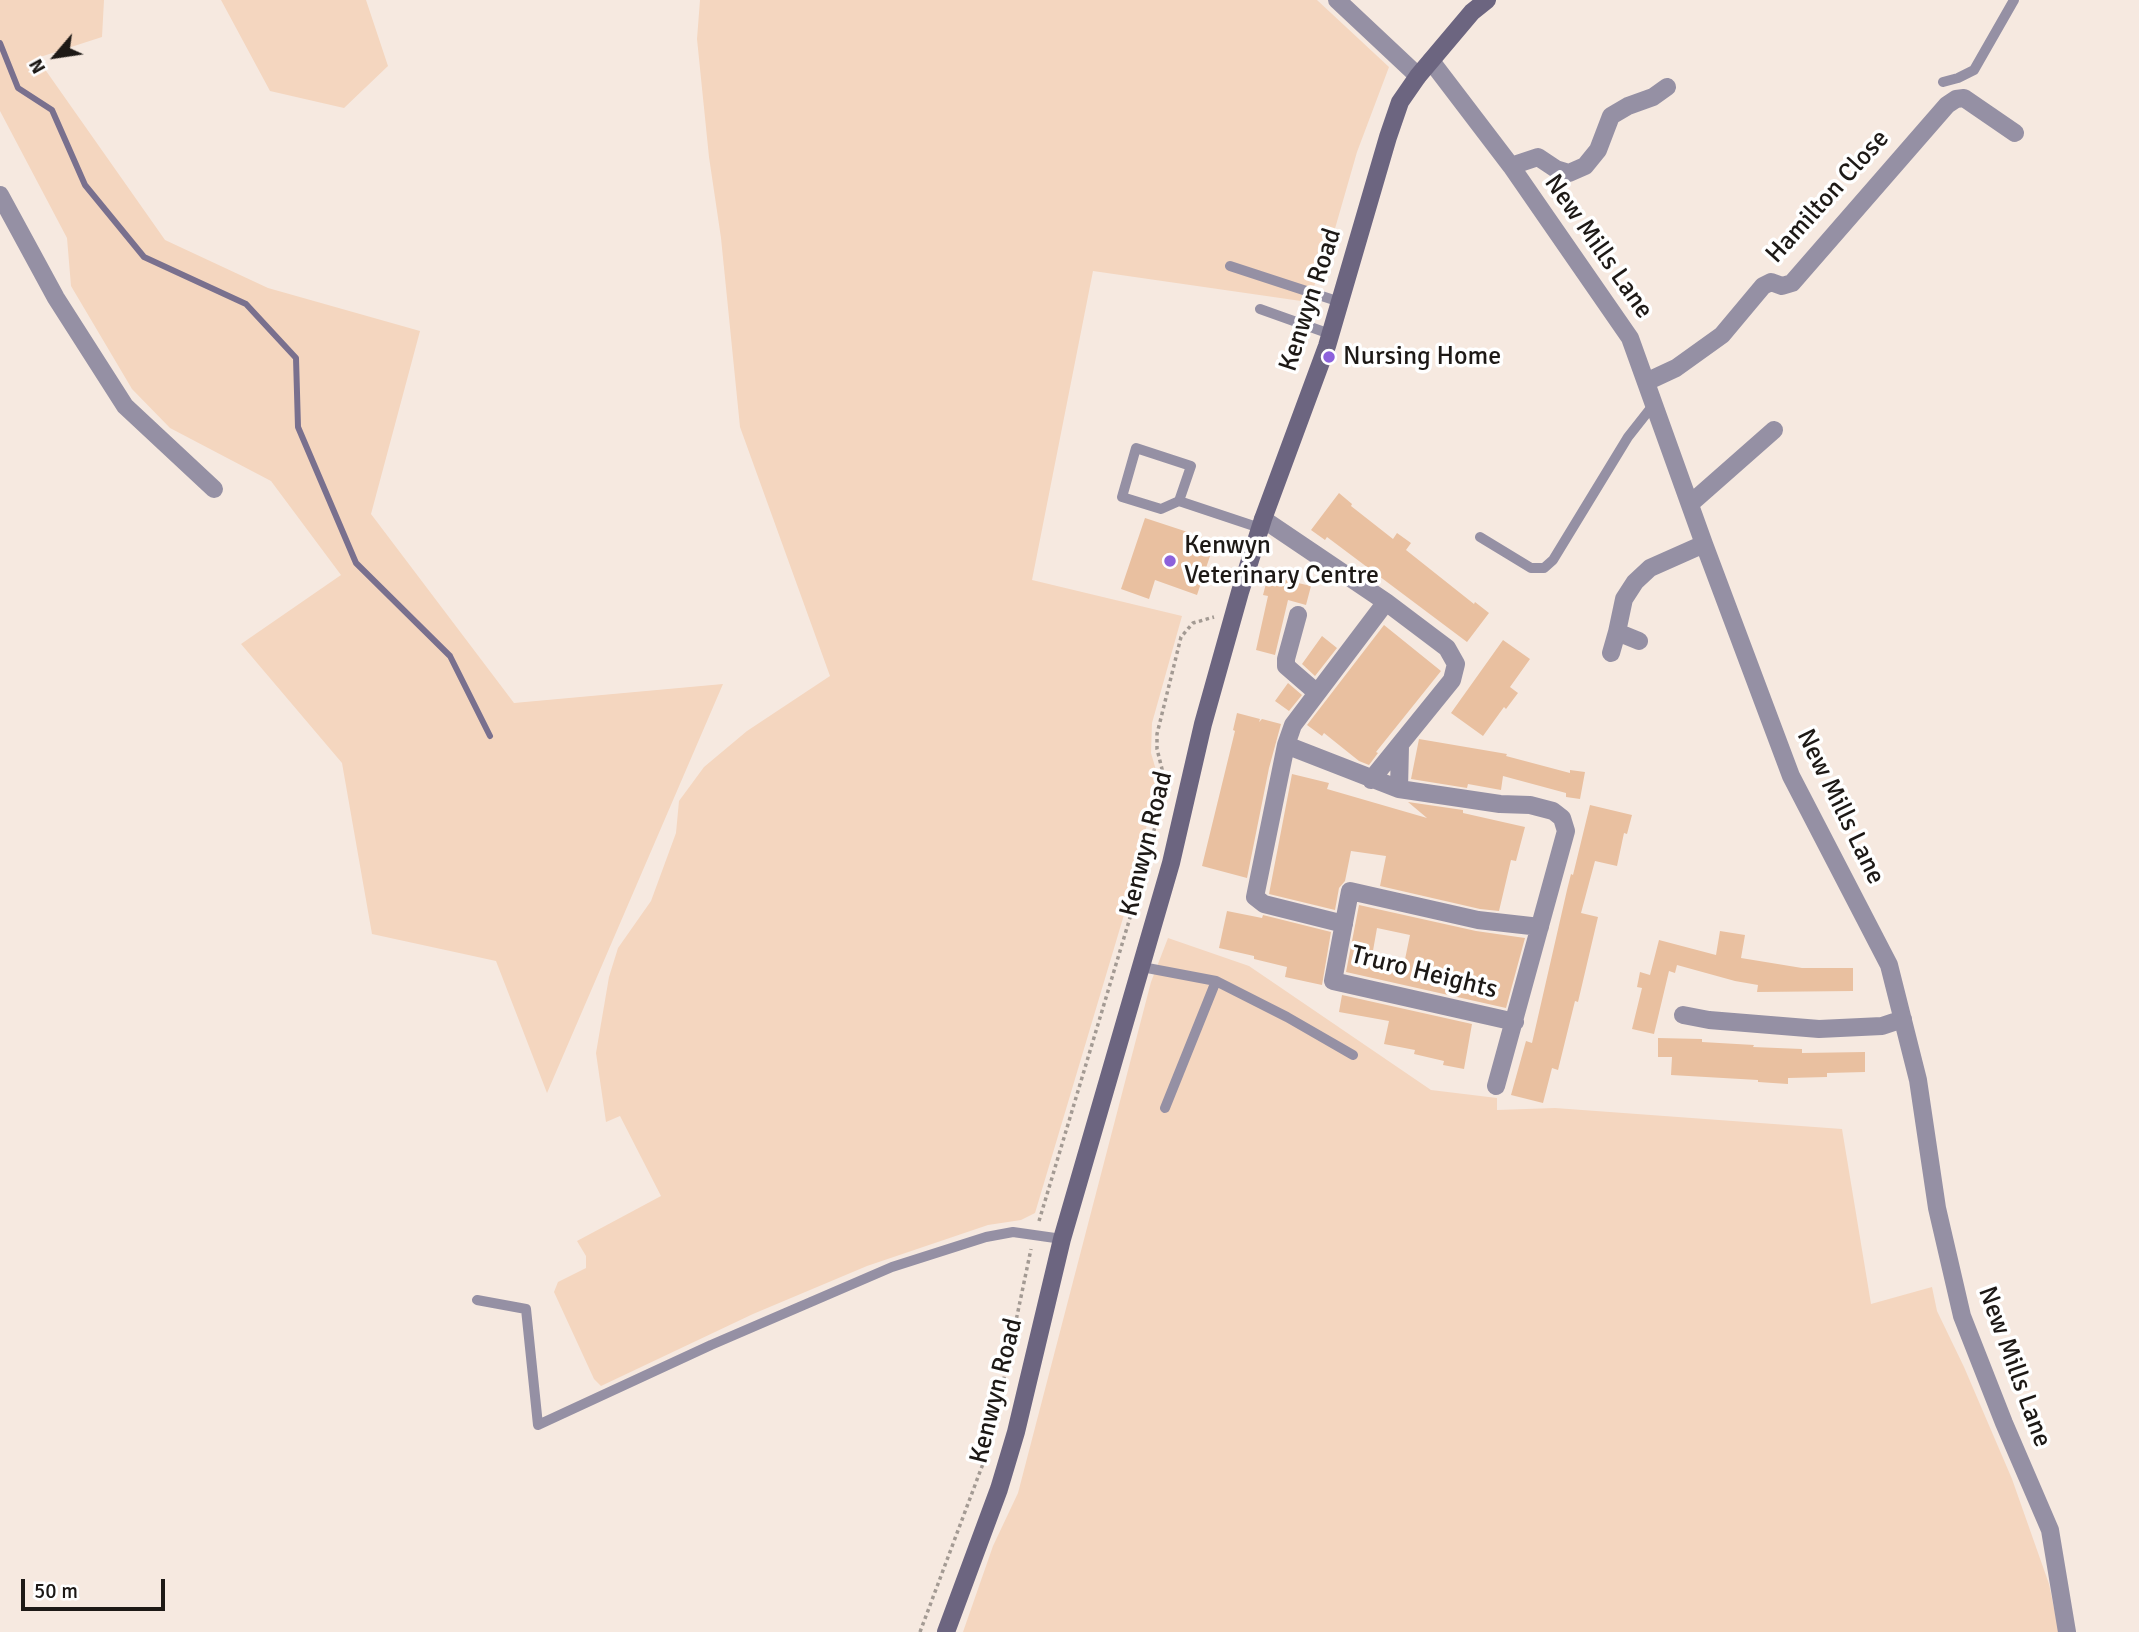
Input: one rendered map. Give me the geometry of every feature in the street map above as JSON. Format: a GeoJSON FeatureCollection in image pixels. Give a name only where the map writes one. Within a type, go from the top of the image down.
{"type":"FeatureCollection","features":[{"type":"Feature","properties":{"kind":"main road","name":"Kenwyn Road"},"geometry":{"type":"LineString","coordinates":[[946,1632],[999,1489],[1016,1432],[1062,1239],[1171,863],[1203,724],[1261,524],[1330,334],[1396,114],[1400,102],[1418,76],[1472,12],[1487,0]]}},
{"type":"Feature","properties":{"kind":"street"},"geometry":{"type":"LineString","coordinates":[[1337,0],[1418,76]]}},
{"type":"Feature","properties":{"kind":"street","name":"New Mills Lane"},"geometry":{"type":"LineString","coordinates":[[1431,61],[1511,166],[1630,338],[1791,776],[1889,965],[1918,1080],[1937,1208],[1962,1316],[2050,1530],[2067,1632]]}},
{"type":"Feature","properties":{"kind":"street"},"geometry":{"type":"LineString","coordinates":[[1511,166],[1538,158],[1569,173],[1586,166],[1598,150],[1611,116],[1628,106],[1653,97],[1667,87]]}},
{"type":"Feature","properties":{"kind":"street","name":"Hamilton Close"},"geometry":{"type":"LineString","coordinates":[[1646,382],[1676,369],[1721,335],[1763,286],[1771,282],[1783,286],[1791,283],[1947,105],[1956,99],[1964,98],[2015,133]]}},
{"type":"Feature","properties":{"kind":"street"},"geometry":{"type":"LineString","coordinates":[[0,195],[56,298],[125,406],[214,489]]}},
{"type":"Feature","properties":{"kind":"street"},"geometry":{"type":"LineString","coordinates":[[1690,504],[1774,430]]}},
{"type":"Feature","properties":{"kind":"street"},"geometry":{"type":"LineString","coordinates":[[1261,524],[1386,602],[1447,648],[1456,664],[1452,680],[1371,780]]}},
{"type":"Feature","properties":{"kind":"street"},"geometry":{"type":"LineString","coordinates":[[1611,653],[1624,599],[1635,582],[1650,568],[1704,544]]}},
{"type":"Feature","properties":{"kind":"street","name":"Truro Heights"},"geometry":{"type":"LineString","coordinates":[[1344,924],[1264,904],[1255,897],[1286,745],[1293,725],[1386,602]]}},
{"type":"Feature","properties":{"kind":"street"},"geometry":{"type":"LineString","coordinates":[[1298,615],[1286,666],[1316,692]]}},
{"type":"Feature","properties":{"kind":"street"},"geometry":{"type":"LineString","coordinates":[[1617,632],[1639,641]]}},
{"type":"Feature","properties":{"kind":"street","name":"Truro Heights"},"geometry":{"type":"LineString","coordinates":[[1286,745],[1399,789],[1500,804],[1530,805],[1553,811],[1562,818],[1566,831],[1496,1086]]}},
{"type":"Feature","properties":{"kind":"street"},"geometry":{"type":"LineString","coordinates":[[1399,789],[1400,746]]}},
{"type":"Feature","properties":{"kind":"street","name":"Truro Heights"},"geometry":{"type":"LineString","coordinates":[[1515,1022],[1333,981],[1350,891],[1478,920],[1540,927]]}},
{"type":"Feature","properties":{"kind":"street"},"geometry":{"type":"LineString","coordinates":[[1683,1015],[1709,1020],[1819,1029],[1882,1026],[1903,1019]]}},
{"type":"Feature","properties":{"kind":"lane"},"geometry":{"type":"LineString","coordinates":[[1943,82],[1974,70],[2014,0]]}},
{"type":"Feature","properties":{"kind":"lane"},"geometry":{"type":"LineString","coordinates":[[1230,266],[1340,302]]}},
{"type":"Feature","properties":{"kind":"lane"},"geometry":{"type":"LineString","coordinates":[[1260,309],[1330,334]]}},
{"type":"Feature","properties":{"kind":"lane"},"geometry":{"type":"LineString","coordinates":[[1480,537],[1531,568],[1544,568],[1553,560],[1628,437],[1654,404]]}},
{"type":"Feature","properties":{"kind":"lane"},"geometry":{"type":"LineString","coordinates":[[1179,501],[1191,466],[1136,448],[1122,497],[1161,509],[1179,501],[1261,524]]}},
{"type":"Feature","properties":{"kind":"lane"},"geometry":{"type":"LineString","coordinates":[[1142,967],[1216,981],[1353,1055]]}},
{"type":"Feature","properties":{"kind":"lane"},"geometry":{"type":"LineString","coordinates":[[1166,1108],[1216,981]]}},
{"type":"Feature","properties":{"kind":"lane"},"geometry":{"type":"LineString","coordinates":[[477,1300],[526,1309],[538,1425],[711,1345],[892,1267],[986,1237],[1013,1232],[1062,1239]]}},
{"type":"Feature","properties":{"kind":"path"},"geometry":{"type":"LineString","coordinates":[[920,1632],[990,1446],[1035,1234],[1136,901],[1160,808],[1164,777],[1157,749],[1157,734],[1181,637],[1193,623],[1208,617],[1233,621]]}},
{"type":"Feature","properties":{"kind":"shaded area"},"geometry":{"type":"Polygon","coordinates":[[[0,0],[104,0],[102,37],[37,58],[165,240],[268,288],[420,331],[371,514],[514,703],[723,684],[547,1093],[496,961],[372,934],[342,763],[241,644],[341,575],[271,481],[170,428],[132,389],[71,286],[67,238],[0,111],[0,0]]]}},
{"type":"Feature","properties":{"kind":"shaded area"},"geometry":{"type":"Polygon","coordinates":[[[221,0],[366,0],[388,66],[344,108],[270,91],[221,0]]]}},
{"type":"Feature","properties":{"kind":"shaded area"},"geometry":{"type":"Polygon","coordinates":[[[700,0],[1317,0],[1389,67],[1357,152],[1332,239],[1308,302],[1093,271],[1032,580],[1182,616],[1152,723],[1151,753],[1158,777],[1132,888],[1035,1213],[1021,1220],[988,1225],[867,1266],[753,1314],[601,1386],[594,1379],[554,1292],[558,1282],[586,1268],[586,1256],[577,1241],[661,1196],[620,1116],[606,1122],[596,1053],[609,977],[618,948],[651,901],[676,833],[679,801],[704,767],[747,731],[830,676],[740,427],[697,39],[700,0]]]}},
{"type":"Feature","properties":{"kind":"shaded area"},"geometry":{"type":"Polygon","coordinates":[[[1168,938],[1249,966],[1431,1090],[1497,1098],[1497,1110],[1555,1108],[1842,1129],[1871,1304],[1932,1287],[1937,1311],[2012,1479],[2049,1584],[2059,1632],[963,1632],[993,1546],[1018,1493],[1151,982],[1168,938]]]}},
{"type":"Feature","properties":{"kind":"building"},"geometry":{"type":"Polygon","coordinates":[[[1339,493],[1351,506],[1393,539],[1397,533],[1411,543],[1406,550],[1489,613],[1467,642],[1327,537],[1325,540],[1311,530],[1339,493]]]}},
{"type":"Feature","properties":{"kind":"building","name":"Kenwyn Veterinary Centre"},"geometry":{"type":"Polygon","coordinates":[[[1145,518],[1215,541],[1197,595],[1155,580],[1149,599],[1121,589],[1145,518]]]}},
{"type":"Feature","properties":{"kind":"building"},"geometry":{"type":"Polygon","coordinates":[[[1268,576],[1311,586],[1306,605],[1288,600],[1275,655],[1256,650],[1268,596],[1263,595],[1268,576]]]}},
{"type":"Feature","properties":{"kind":"building"},"geometry":{"type":"Polygon","coordinates":[[[1384,625],[1441,671],[1376,752],[1378,753],[1369,765],[1359,761],[1324,733],[1322,736],[1307,725],[1384,625]]]}},
{"type":"Feature","properties":{"kind":"building"},"geometry":{"type":"Polygon","coordinates":[[[1322,636],[1337,648],[1315,676],[1302,664],[1322,636]]]}},
{"type":"Feature","properties":{"kind":"building"},"geometry":{"type":"Polygon","coordinates":[[[1503,640],[1530,659],[1510,687],[1518,693],[1483,736],[1451,713],[1503,640]]]}},
{"type":"Feature","properties":{"kind":"building"},"geometry":{"type":"Polygon","coordinates":[[[1288,683],[1302,695],[1289,711],[1275,701],[1288,683]]]}},
{"type":"Feature","properties":{"kind":"building"},"geometry":{"type":"Polygon","coordinates":[[[1237,713],[1260,719],[1259,722],[1262,719],[1281,724],[1269,768],[1247,878],[1202,866],[1237,713]]]}},
{"type":"Feature","properties":{"kind":"building"},"geometry":{"type":"Polygon","coordinates":[[[1419,739],[1507,754],[1506,756],[1570,773],[1570,770],[1585,772],[1580,799],[1503,776],[1501,790],[1468,784],[1467,788],[1411,779],[1419,739]]]}},
{"type":"Feature","properties":{"kind":"building"},"geometry":{"type":"Polygon","coordinates":[[[1292,774],[1329,783],[1327,789],[1427,818],[1408,802],[1463,810],[1463,813],[1525,827],[1516,861],[1511,860],[1499,911],[1380,886],[1386,856],[1351,851],[1335,910],[1269,894],[1292,774]]]}},
{"type":"Feature","properties":{"kind":"building"},"geometry":{"type":"Polygon","coordinates":[[[1590,805],[1632,815],[1627,834],[1624,833],[1617,866],[1595,861],[1581,913],[1598,917],[1578,1002],[1575,1001],[1558,1070],[1552,1068],[1543,1103],[1511,1095],[1526,1041],[1532,1043],[1567,890],[1590,805]]]}},
{"type":"Feature","properties":{"kind":"building"},"geometry":{"type":"Polygon","coordinates":[[[1359,905],[1476,931],[1525,938],[1506,1008],[1346,972],[1359,905]],[[1377,928],[1371,962],[1403,969],[1410,935],[1377,928]]]}},
{"type":"Feature","properties":{"kind":"building"},"geometry":{"type":"Polygon","coordinates":[[[1227,911],[1262,918],[1263,915],[1331,932],[1322,985],[1285,977],[1287,967],[1219,948],[1227,911]]]}},
{"type":"Feature","properties":{"kind":"building"},"geometry":{"type":"Polygon","coordinates":[[[1720,931],[1745,935],[1741,958],[1802,968],[1853,968],[1853,991],[1757,992],[1758,985],[1677,965],[1675,973],[1669,971],[1654,1034],[1632,1029],[1642,988],[1637,987],[1640,972],[1650,975],[1659,940],[1716,955],[1720,931]]]}},
{"type":"Feature","properties":{"kind":"building"},"geometry":{"type":"Polygon","coordinates":[[[1342,995],[1472,1024],[1464,1069],[1443,1065],[1444,1061],[1414,1054],[1415,1050],[1384,1044],[1389,1021],[1339,1012],[1342,995]]]}},
{"type":"Feature","properties":{"kind":"building"},"geometry":{"type":"Polygon","coordinates":[[[1658,1038],[1702,1039],[1702,1042],[1802,1049],[1802,1053],[1865,1052],[1865,1072],[1788,1078],[1788,1084],[1671,1075],[1672,1057],[1658,1057],[1658,1038]]]}},
{"type":"Feature","properties":{"kind":"waterway"},"geometry":{"type":"LineString","coordinates":[[0,43],[18,88],[52,110],[85,185],[144,257],[246,304],[296,358],[298,427],[356,563],[450,656],[490,736]]}},
{"type":"Feature","properties":{"kind":"place","name":"Nursing Home"},"geometry":{"type":"Point","coordinates":[1329,357]}},
{"type":"Feature","properties":{"kind":"place","name":"Kenwyn Veterinary Centre"},"geometry":{"type":"Point","coordinates":[1170,561]}}]}
